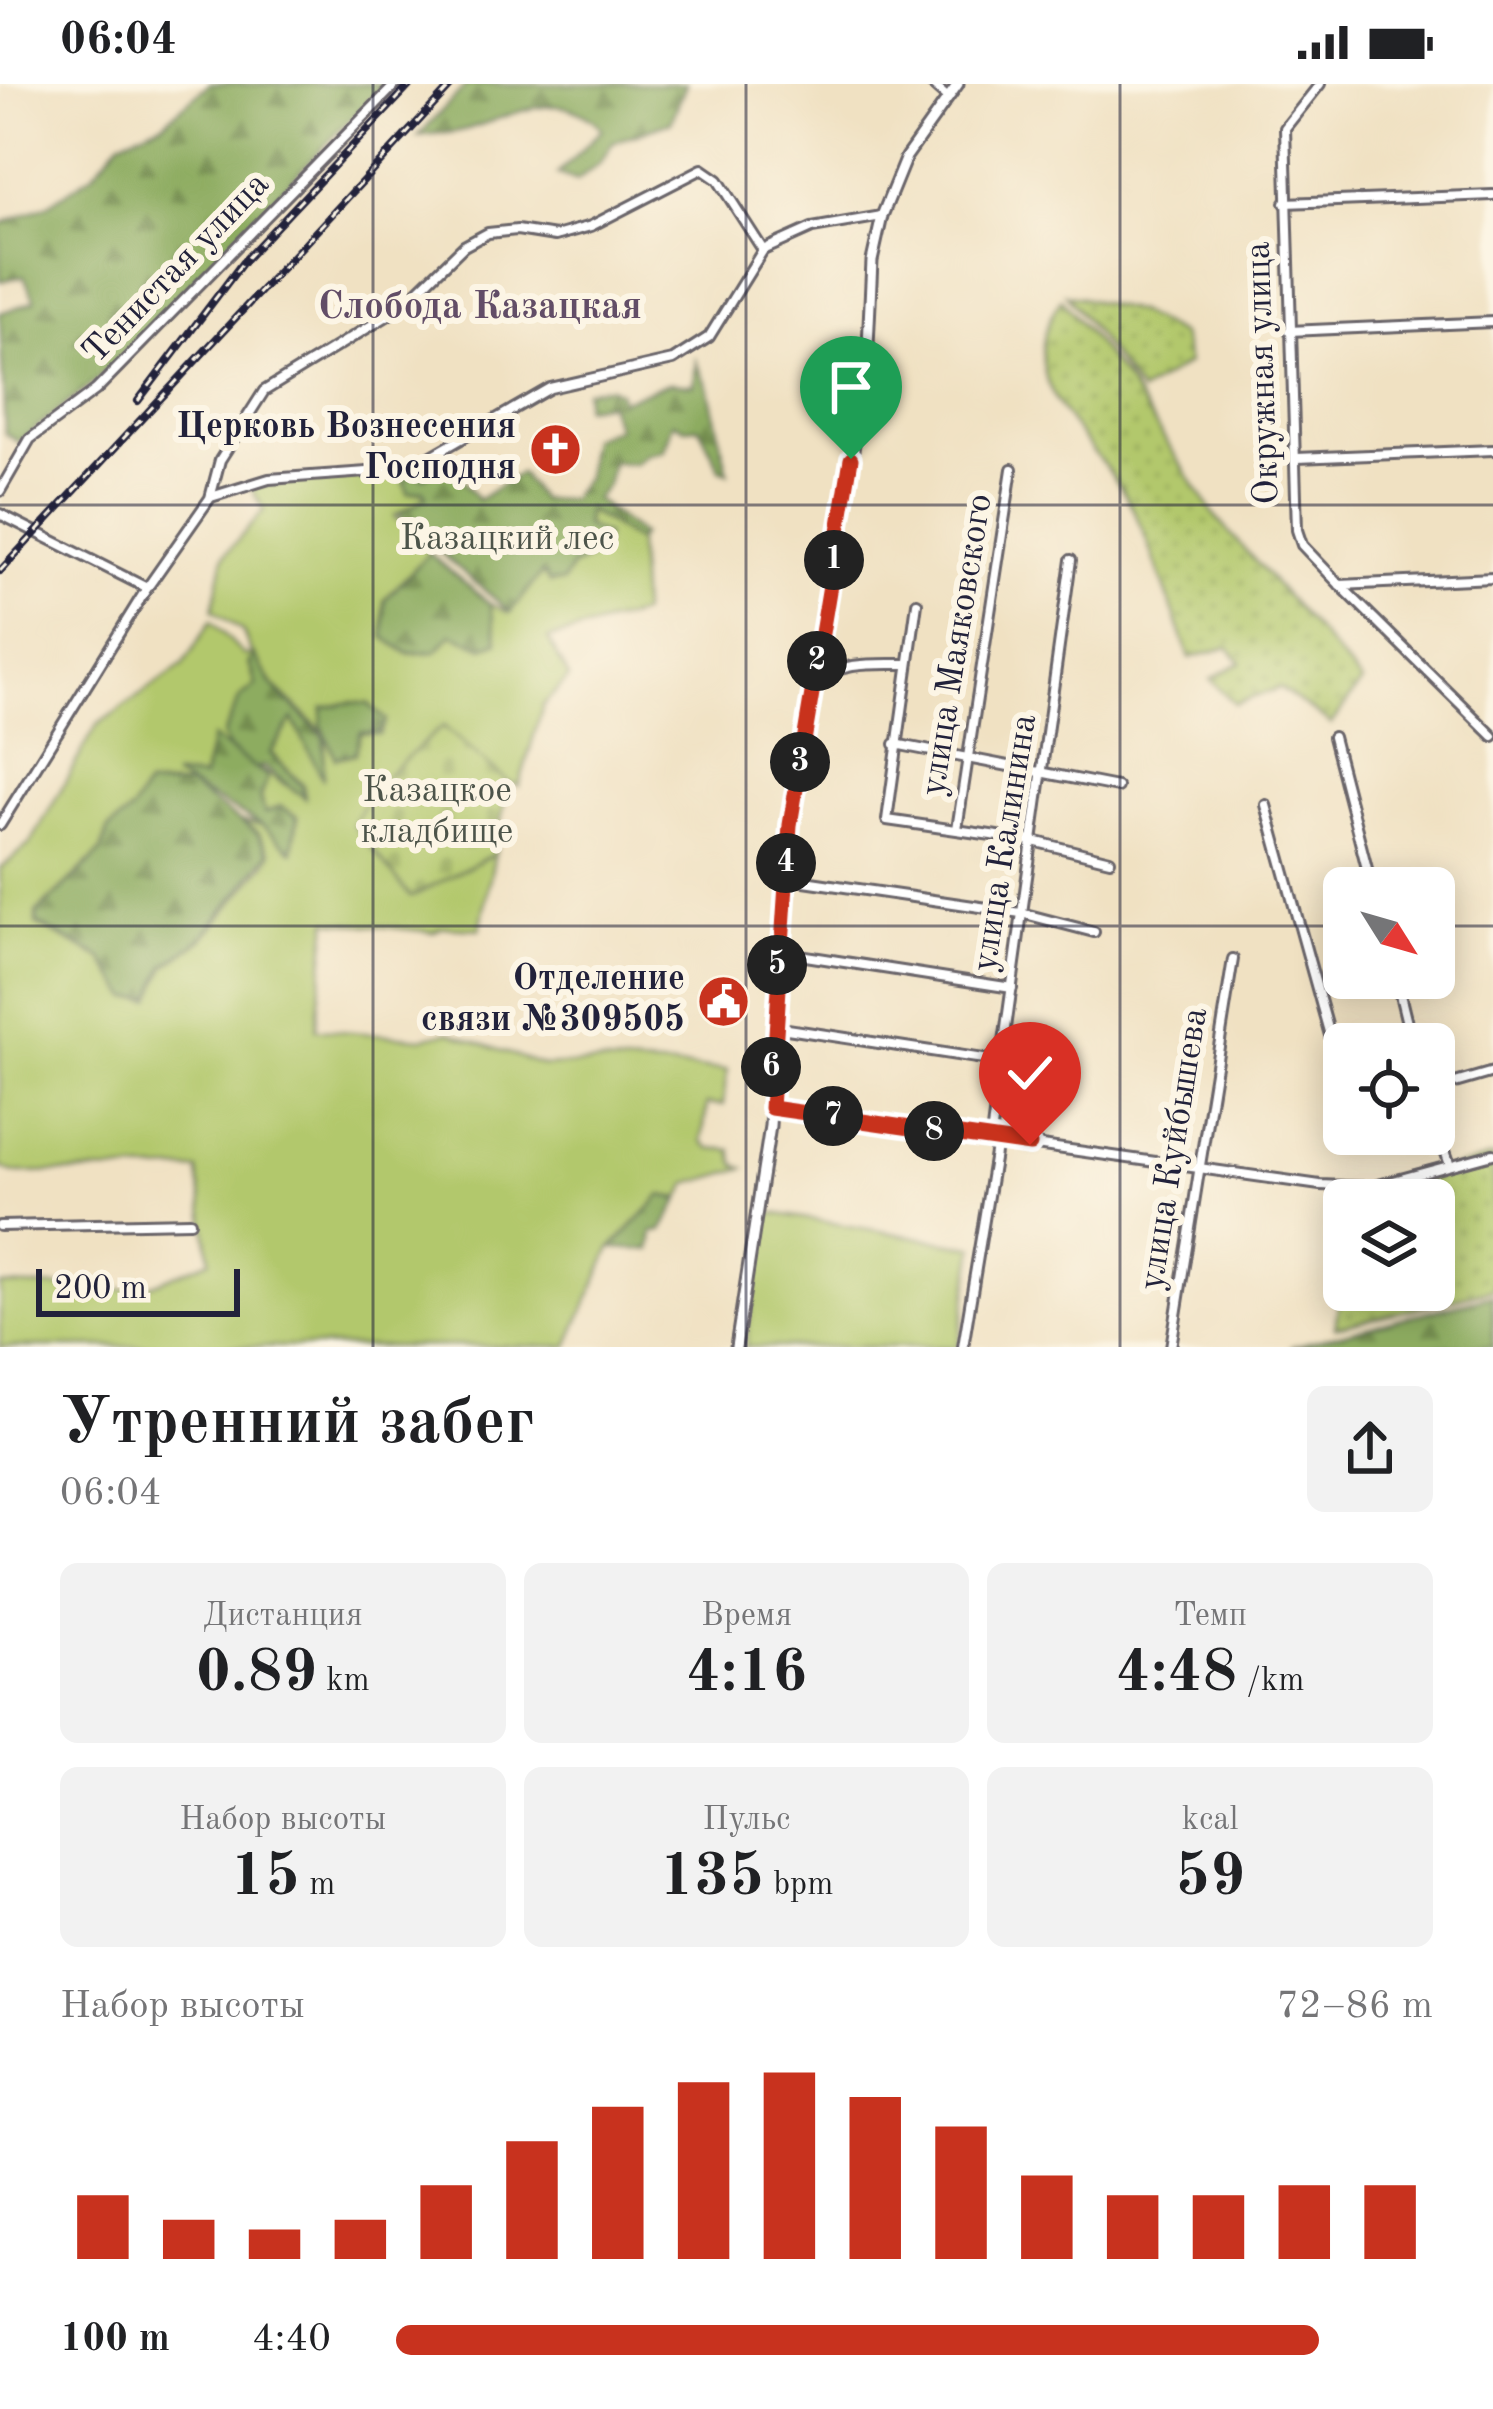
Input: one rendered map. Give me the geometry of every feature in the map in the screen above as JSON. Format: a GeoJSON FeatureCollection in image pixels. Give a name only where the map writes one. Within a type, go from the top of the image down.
{"type":"FeatureCollection","features":[{"type":"Feature","properties":{"kind":"main road"},"geometry":{"type":"LineString","coordinates":[[736,1347],[771,1108],[784,878],[867,368],[872,261],[882,216],[906,158],[958,84]]}},
{"type":"Feature","properties":{"kind":"street","name":"Тенистая улица"},"geometry":{"type":"LineString","coordinates":[[0,491],[29,439],[96,390],[396,84]]}},
{"type":"Feature","properties":{"kind":"street"},"geometry":{"type":"LineString","coordinates":[[932,84],[948,98]]}},
{"type":"Feature","properties":{"kind":"street","name":"Окружная улица"},"geometry":{"type":"LineString","coordinates":[[1320,84],[1285,128],[1297,530],[1302,545],[1340,585],[1493,736]]}},
{"type":"Feature","properties":{"kind":"street"},"geometry":{"type":"LineString","coordinates":[[0,825],[147,587],[210,498],[220,460],[264,391],[400,308],[464,246],[488,232],[517,230],[555,236],[590,226],[702,169],[718,180],[763,250]]}},
{"type":"Feature","properties":{"kind":"street"},"geometry":{"type":"LineString","coordinates":[[1284,203],[1493,195]]}},
{"type":"Feature","properties":{"kind":"street"},"geometry":{"type":"LineString","coordinates":[[210,498],[269,479],[409,469],[550,388],[673,360],[709,338],[763,250],[812,228],[882,216]]}},
{"type":"Feature","properties":{"kind":"street"},"geometry":{"type":"LineString","coordinates":[[1289,331],[1493,322]]}},
{"type":"Feature","properties":{"kind":"street"},"geometry":{"type":"LineString","coordinates":[[1296,458],[1493,450]]}},
{"type":"Feature","properties":{"kind":"street","name":"улица Маяковского"},"geometry":{"type":"LineString","coordinates":[[958,829],[1012,469]]}},
{"type":"Feature","properties":{"kind":"street"},"geometry":{"type":"LineString","coordinates":[[0,514],[40,542],[147,587]]}},
{"type":"Feature","properties":{"kind":"street","name":"улица Калинина"},"geometry":{"type":"LineString","coordinates":[[963,1347],[997,1141],[992,1129],[1045,777],[1071,560]]}},
{"type":"Feature","properties":{"kind":"street"},"geometry":{"type":"LineString","coordinates":[[1340,585],[1493,578]]}},
{"type":"Feature","properties":{"kind":"street"},"geometry":{"type":"LineString","coordinates":[[917,603],[887,820],[1033,841],[1110,860]]}},
{"type":"Feature","properties":{"kind":"street"},"geometry":{"type":"LineString","coordinates":[[812,686],[825,673],[861,664],[905,664]]}},
{"type":"Feature","properties":{"kind":"street"},"geometry":{"type":"LineString","coordinates":[[1333,737],[1367,867]]}},
{"type":"Feature","properties":{"kind":"street"},"geometry":{"type":"LineString","coordinates":[[896,744],[969,756],[1045,777],[1117,787]]}},
{"type":"Feature","properties":{"kind":"street"},"geometry":{"type":"LineString","coordinates":[[1266,805],[1327,1023]]}},
{"type":"Feature","properties":{"kind":"street"},"geometry":{"type":"LineString","coordinates":[[784,878],[1021,913],[1094,932]]}},
{"type":"Feature","properties":{"kind":"street"},"geometry":{"type":"LineString","coordinates":[[778,952],[1012,988]]}},
{"type":"Feature","properties":{"kind":"street","name":"улица Куйбышева"},"geometry":{"type":"LineString","coordinates":[[1171,1347],[1233,959]]}},
{"type":"Feature","properties":{"kind":"street"},"geometry":{"type":"LineString","coordinates":[[773,1027],[1003,1062]]}},
{"type":"Feature","properties":{"kind":"street"},"geometry":{"type":"LineString","coordinates":[[1455,1083],[1493,1072]]}},
{"type":"Feature","properties":{"kind":"street"},"geometry":{"type":"LineString","coordinates":[[771,1108],[1320,1185],[1371,1186],[1493,1154]]}},
{"type":"Feature","properties":{"kind":"street"},"geometry":{"type":"LineString","coordinates":[[1446,1155],[1450,1166]]}},
{"type":"Feature","properties":{"kind":"street"},"geometry":{"type":"LineString","coordinates":[[0,1226],[190,1222]]}},
{"type":"Feature","properties":{"kind":"green space"},"geometry":{"type":"Polygon","coordinates":[[[209,84],[385,84],[96,381],[18,442],[5,433],[0,313],[35,301],[24,276],[0,281],[0,224],[46,206],[92,175],[120,141],[163,123],[209,84]]]}},
{"type":"Feature","properties":{"kind":"green space"},"geometry":{"type":"Polygon","coordinates":[[[467,84],[686,84],[671,122],[613,142],[601,162],[577,181],[558,174],[602,129],[570,108],[536,108],[464,130],[418,136],[467,84]]]}},
{"type":"Feature","properties":{"kind":"green space"},"geometry":{"type":"Polygon","coordinates":[[[1066,294],[1137,312],[1181,335],[1188,363],[1140,393],[1066,294]]]}},
{"type":"Feature","properties":{"kind":"green space"},"geometry":{"type":"Polygon","coordinates":[[[1061,299],[1127,382],[1215,516],[1362,682],[1331,724],[1279,688],[1235,704],[1211,679],[1241,662],[1228,647],[1190,658],[1133,509],[1049,386],[1043,359],[1046,330],[1061,299]]]}},
{"type":"Feature","properties":{"kind":"green space","name":"Казацкий лес"},"geometry":{"type":"Polygon","coordinates":[[[696,361],[708,386],[728,473],[720,469],[699,427],[685,428],[673,422],[664,451],[647,454],[634,464],[612,462],[607,485],[595,499],[641,535],[636,541],[587,509],[585,526],[605,535],[601,553],[572,566],[563,582],[549,582],[542,573],[510,612],[402,520],[400,514],[426,497],[424,491],[408,493],[404,480],[415,474],[424,478],[448,460],[478,500],[520,473],[540,500],[570,499],[586,477],[590,438],[617,428],[608,403],[584,407],[585,390],[609,387],[619,392],[620,401],[669,383],[694,385],[696,361]]]}},
{"type":"Feature","properties":{"kind":"green space"},"geometry":{"type":"Polygon","coordinates":[[[446,455],[423,477],[415,474],[403,479],[408,493],[424,492],[426,497],[394,516],[429,553],[384,600],[384,637],[408,654],[436,652],[452,634],[484,648],[498,641],[490,604],[510,613],[529,582],[543,573],[549,583],[563,582],[572,567],[601,554],[606,535],[586,526],[587,510],[637,542],[641,614],[548,639],[569,678],[543,705],[519,786],[508,782],[411,897],[495,853],[480,929],[444,927],[432,932],[328,921],[316,1029],[422,1038],[449,1032],[544,1066],[603,1063],[727,1070],[723,1105],[707,1104],[702,1141],[710,1148],[732,1150],[735,1164],[744,1168],[688,1184],[681,1198],[662,1195],[611,1248],[568,1346],[0,1347],[0,1285],[139,1290],[210,1260],[198,1170],[14,1173],[0,1167],[0,869],[31,843],[97,725],[183,665],[211,621],[244,655],[252,655],[243,632],[213,610],[224,556],[264,510],[250,486],[410,471],[446,455]],[[254,655],[249,663],[256,686],[240,698],[223,735],[231,753],[212,739],[203,778],[175,776],[195,786],[146,786],[131,812],[108,829],[101,851],[36,913],[36,924],[102,959],[129,998],[151,999],[166,966],[202,940],[266,863],[271,853],[258,833],[241,821],[262,825],[293,851],[298,817],[280,806],[265,813],[261,797],[268,777],[257,767],[305,797],[303,785],[271,753],[293,719],[322,777],[326,737],[336,758],[355,754],[361,733],[380,734],[386,720],[368,703],[323,708],[322,731],[274,686],[254,655]]]}},
{"type":"Feature","properties":{"kind":"green space","name":"Казацкий лес"},"geometry":{"type":"Polygon","coordinates":[[[429,553],[490,604],[498,641],[484,647],[452,634],[436,651],[408,653],[384,637],[385,600],[429,553]]]}},
{"type":"Feature","properties":{"kind":"green space"},"geometry":{"type":"Polygon","coordinates":[[[254,655],[273,686],[324,737],[323,779],[293,719],[270,753],[302,786],[305,798],[264,766],[255,768],[229,749],[223,735],[240,698],[256,686],[250,663],[254,655]]]}},
{"type":"Feature","properties":{"kind":"green space"},"geometry":{"type":"Polygon","coordinates":[[[368,704],[386,720],[379,734],[361,732],[355,753],[336,758],[321,724],[323,708],[368,704]]]}},
{"type":"Feature","properties":{"kind":"green space","name":"Казацкое кладбище"},"geometry":{"type":"Polygon","coordinates":[[[443,726],[508,782],[495,853],[411,897],[353,825],[374,786],[443,726]]]}},
{"type":"Feature","properties":{"kind":"green space"},"geometry":{"type":"Polygon","coordinates":[[[212,738],[268,777],[260,797],[265,813],[280,807],[297,817],[292,851],[262,825],[172,776],[203,778],[212,738]]]}},
{"type":"Feature","properties":{"kind":"green space"},"geometry":{"type":"Polygon","coordinates":[[[189,786],[257,833],[269,853],[201,939],[165,966],[151,998],[129,998],[102,958],[37,923],[37,913],[102,851],[108,830],[131,812],[146,787],[189,786]]]}},
{"type":"Feature","properties":{"kind":"green space"},"geometry":{"type":"Polygon","coordinates":[[[1493,1157],[1493,1289],[1455,1298],[1455,1179],[1410,1179],[1493,1157]]]}},
{"type":"Feature","properties":{"kind":"green space"},"geometry":{"type":"Polygon","coordinates":[[[662,1195],[680,1199],[662,1231],[653,1232],[651,1250],[612,1248],[662,1195]]]}},
{"type":"Feature","properties":{"kind":"green space"},"geometry":{"type":"Polygon","coordinates":[[[767,1212],[975,1247],[958,1347],[745,1347],[767,1212]]]}},
{"type":"Feature","properties":{"kind":"green space"},"geometry":{"type":"Polygon","coordinates":[[[1493,1295],[1493,1347],[1290,1347],[1431,1311],[1455,1311],[1455,1305],[1493,1295]]]}},
{"type":"Feature","properties":{"kind":"green space"},"geometry":{"type":"Polygon","coordinates":[[[1337,1311],[1402,1311],[1335,1327],[1337,1311]]]}},
{"type":"Feature","properties":{"kind":"railway"},"geometry":{"type":"LineString","coordinates":[[138,401],[243,262],[411,84]]}},
{"type":"Feature","properties":{"kind":"railway"},"geometry":{"type":"LineString","coordinates":[[0,571],[453,84]]}},
{"type":"Feature","properties":{"kind":"place","name":"Церковь Вознесения Господня"},"geometry":{"type":"Point","coordinates":[555,449]}},
{"type":"Feature","properties":{"kind":"place","name":"Отделение связи №309505"},"geometry":{"type":"Point","coordinates":[724,1001]}},
{"type":"Feature","properties":{"kind":"district","name":"Слобода Казацкая"},"geometry":{"type":"Point","coordinates":[480,307]}},
{"type":"Feature","properties":{"kind":"route"},"geometry":{"type":"LineString","coordinates":[[851,459],[790,825],[771,1108],[1030,1145]]}}]}
